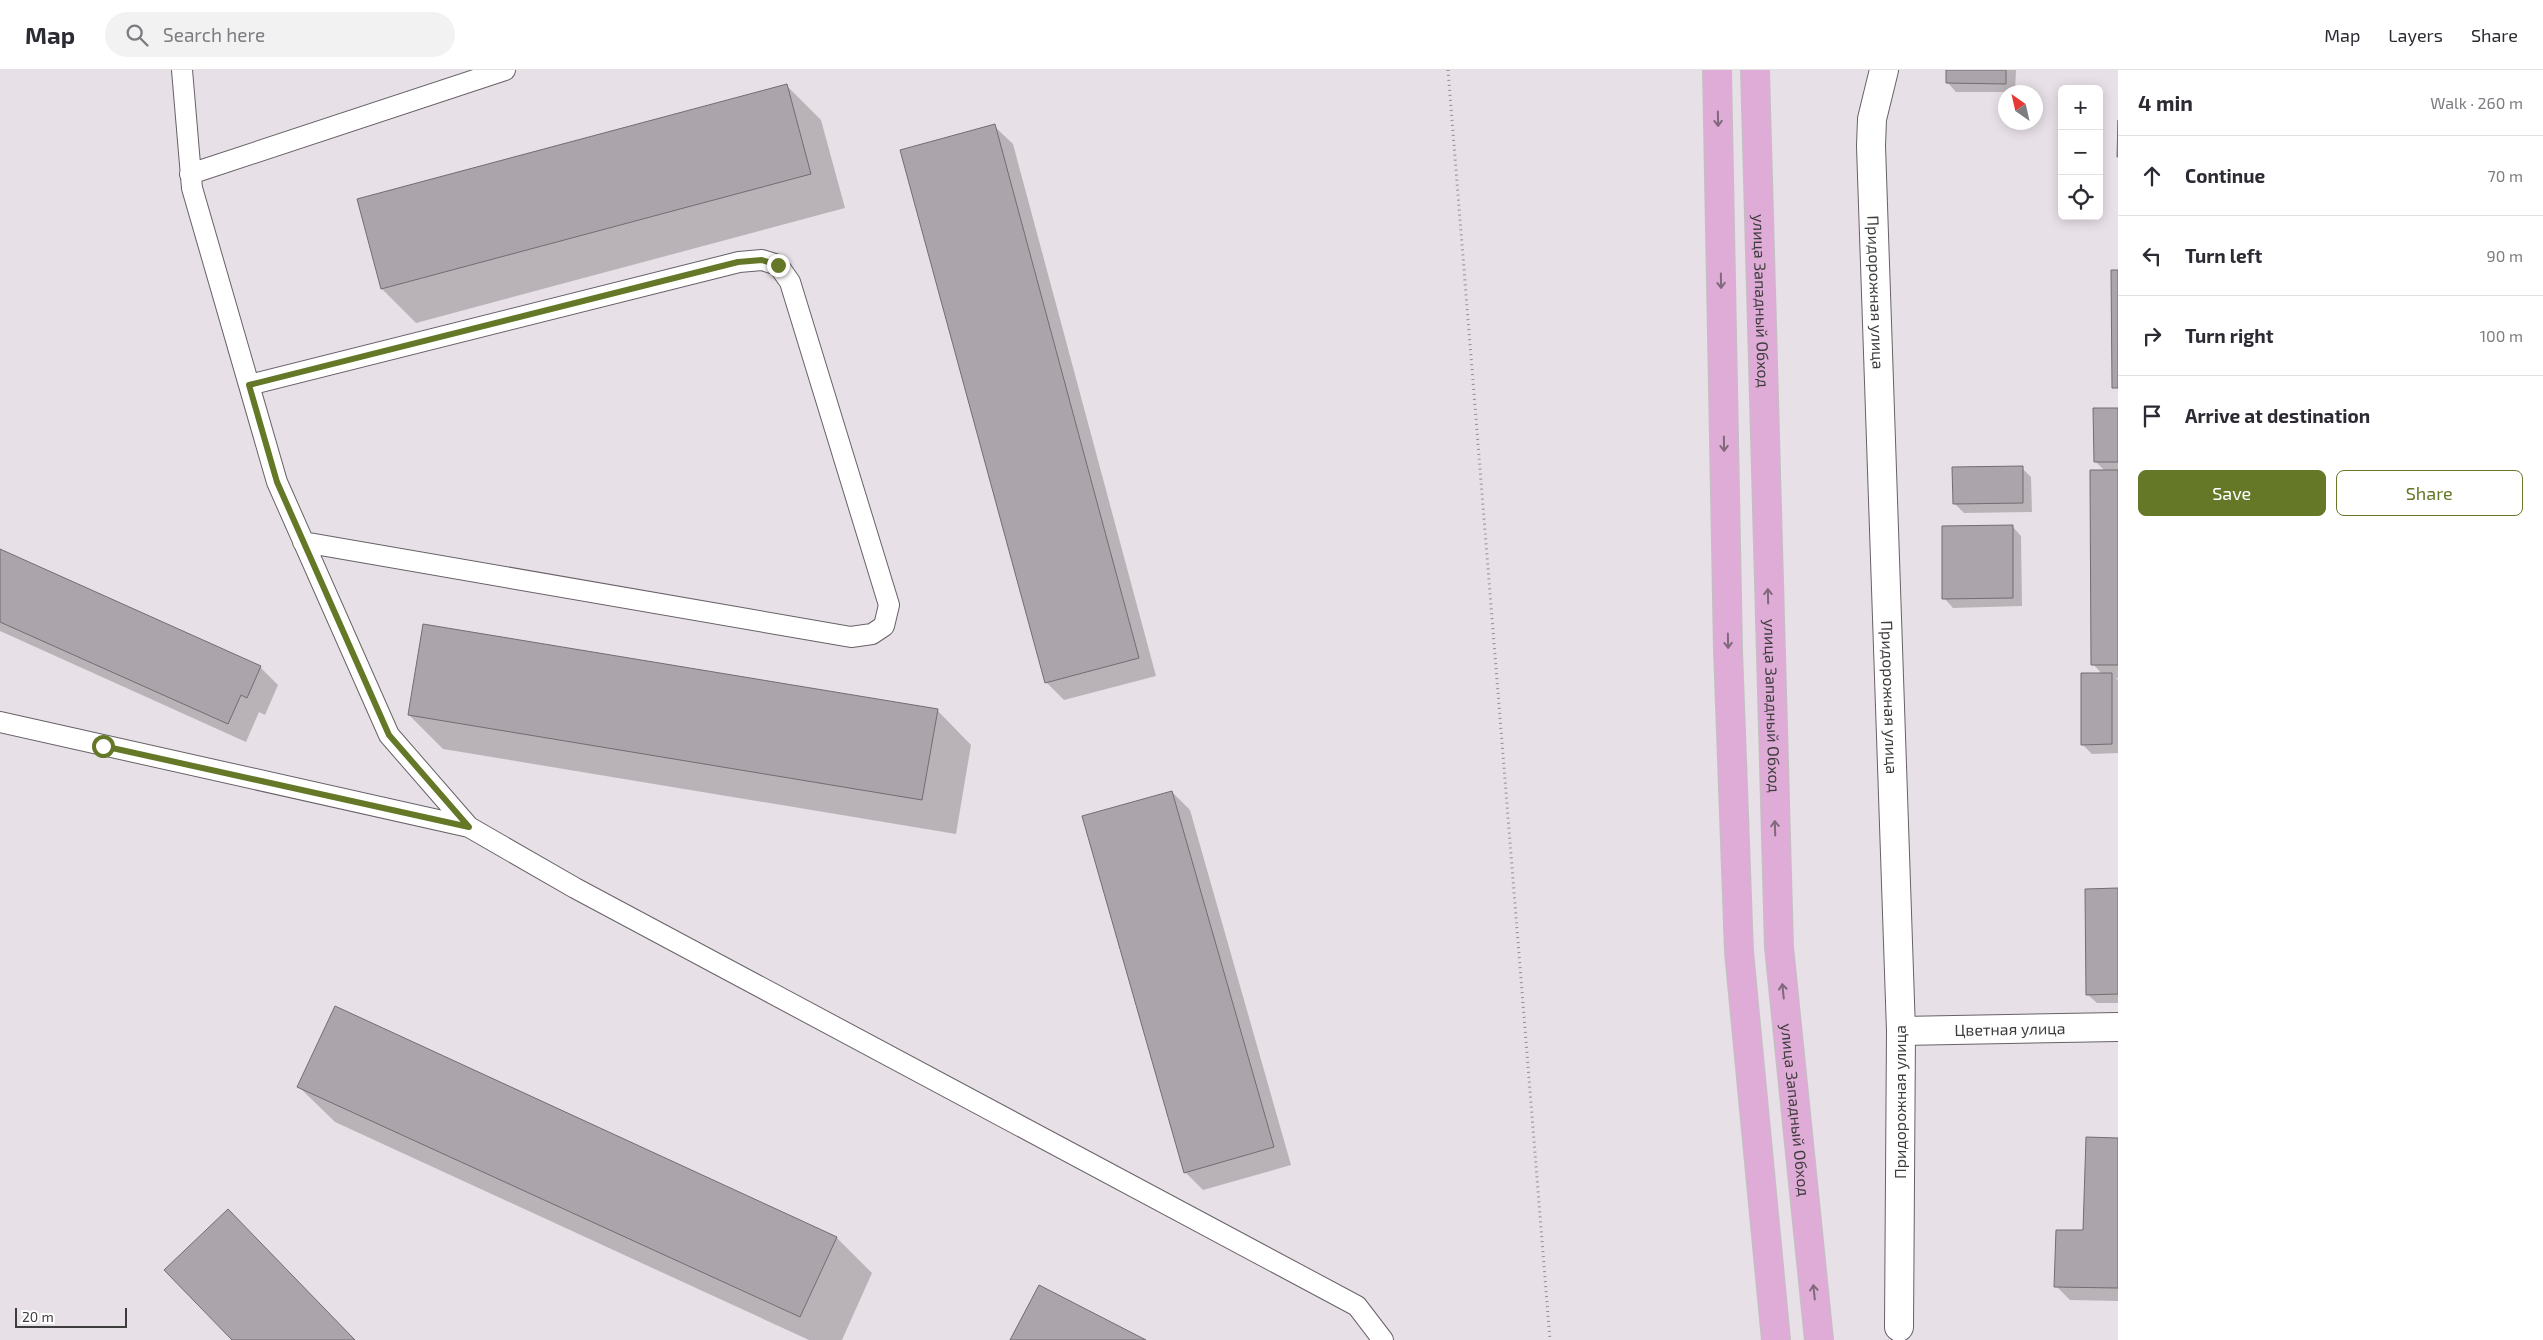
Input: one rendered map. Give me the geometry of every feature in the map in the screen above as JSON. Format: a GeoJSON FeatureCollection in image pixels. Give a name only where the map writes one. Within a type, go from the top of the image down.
{"type":"FeatureCollection","features":[{"type":"Feature","properties":{"kind":"highway"},"geometry":{"type":"LineString","coordinates":[[1717,70],[1728,650],[1739,952],[1776,1340]]}},
{"type":"Feature","properties":{"kind":"highway","name":"улица Западный Обход"},"geometry":{"type":"LineString","coordinates":[[1755,70],[1779,947],[1819,1340]]}},
{"type":"Feature","properties":{"kind":"street","name":"Придорожная улица"},"geometry":{"type":"LineString","coordinates":[[1884,70],[1872,119],[1871,146],[1900,1031],[1899,1327]]}},
{"type":"Feature","properties":{"kind":"street","name":"Цветная улица"},"geometry":{"type":"LineString","coordinates":[[1900,1031],[2118,1027]]}},
{"type":"Feature","properties":{"kind":"lane"},"geometry":{"type":"LineString","coordinates":[[182,70],[192,188],[277,482],[389,735],[469,827]]}},
{"type":"Feature","properties":{"kind":"lane"},"geometry":{"type":"LineString","coordinates":[[190,174],[505,70]]}},
{"type":"Feature","properties":{"kind":"lane"},"geometry":{"type":"LineString","coordinates":[[249,385],[738,262],[762,260],[778,265],[790,282],[889,605],[884,626],[872,634],[851,637],[303,542]]}},
{"type":"Feature","properties":{"kind":"lane"},"geometry":{"type":"LineString","coordinates":[[0,722],[469,827],[575,888],[1357,1306],[1383,1340]]}},
{"type":"Feature","properties":{"kind":"path"},"geometry":{"type":"LineString","coordinates":[[1448,70],[1550,1340]]}},
{"type":"Feature","properties":{"kind":"building"},"geometry":{"type":"Polygon","coordinates":[[[1946,70],[2006,70],[2006,84],[1946,83],[1946,70]]]}},
{"type":"Feature","properties":{"kind":"building"},"geometry":{"type":"Polygon","coordinates":[[[787,84],[811,174],[381,289],[357,199],[787,84]]]}},
{"type":"Feature","properties":{"kind":"building"},"geometry":{"type":"Polygon","coordinates":[[[2118,120],[2118,157],[2117,157],[2118,120]]]}},
{"type":"Feature","properties":{"kind":"building"},"geometry":{"type":"Polygon","coordinates":[[[995,124],[1139,658],[1045,683],[900,150],[995,124]]]}},
{"type":"Feature","properties":{"kind":"building"},"geometry":{"type":"Polygon","coordinates":[[[2111,270],[2118,270],[2118,388],[2112,388],[2111,270]]]}},
{"type":"Feature","properties":{"kind":"building"},"geometry":{"type":"Polygon","coordinates":[[[2093,408],[2118,408],[2118,462],[2094,462],[2093,408]]]}},
{"type":"Feature","properties":{"kind":"building"},"geometry":{"type":"Polygon","coordinates":[[[2023,466],[2023,503],[1953,504],[1952,467],[2023,466]]]}},
{"type":"Feature","properties":{"kind":"building"},"geometry":{"type":"Polygon","coordinates":[[[2090,470],[2118,470],[2118,665],[2091,665],[2090,470]]]}},
{"type":"Feature","properties":{"kind":"building"},"geometry":{"type":"Polygon","coordinates":[[[2013,525],[2013,598],[1942,599],[1942,526],[2013,525]]]}},
{"type":"Feature","properties":{"kind":"building"},"geometry":{"type":"Polygon","coordinates":[[[0,549],[261,666],[247,698],[241,695],[228,724],[0,622],[0,549]]]}},
{"type":"Feature","properties":{"kind":"building"},"geometry":{"type":"Polygon","coordinates":[[[423,624],[938,709],[922,800],[408,715],[423,624]]]}},
{"type":"Feature","properties":{"kind":"building"},"geometry":{"type":"Polygon","coordinates":[[[2081,673],[2112,673],[2112,744],[2081,745],[2081,673]]]}},
{"type":"Feature","properties":{"kind":"building"},"geometry":{"type":"Polygon","coordinates":[[[1172,791],[1274,1147],[1184,1173],[1082,816],[1172,791]]]}},
{"type":"Feature","properties":{"kind":"building"},"geometry":{"type":"Polygon","coordinates":[[[2118,888],[2118,994],[2086,995],[2085,889],[2118,888]]]}},
{"type":"Feature","properties":{"kind":"building"},"geometry":{"type":"Polygon","coordinates":[[[335,1006],[837,1237],[800,1317],[297,1087],[335,1006]]]}},
{"type":"Feature","properties":{"kind":"building"},"geometry":{"type":"Polygon","coordinates":[[[2086,1137],[2118,1138],[2118,1288],[2054,1287],[2056,1230],[2083,1230],[2086,1137]]]}},
{"type":"Feature","properties":{"kind":"building"},"geometry":{"type":"Polygon","coordinates":[[[228,1209],[355,1340],[232,1340],[164,1270],[228,1209]]]}},
{"type":"Feature","properties":{"kind":"building"},"geometry":{"type":"Polygon","coordinates":[[[1039,1285],[1146,1340],[1010,1340],[1039,1285]]]}},
{"type":"Feature","properties":{"kind":"route"},"geometry":{"type":"LineString","coordinates":[[103,746],[469,827],[389,735],[277,482],[249,385],[738,262],[762,260],[778,265]]}}]}
